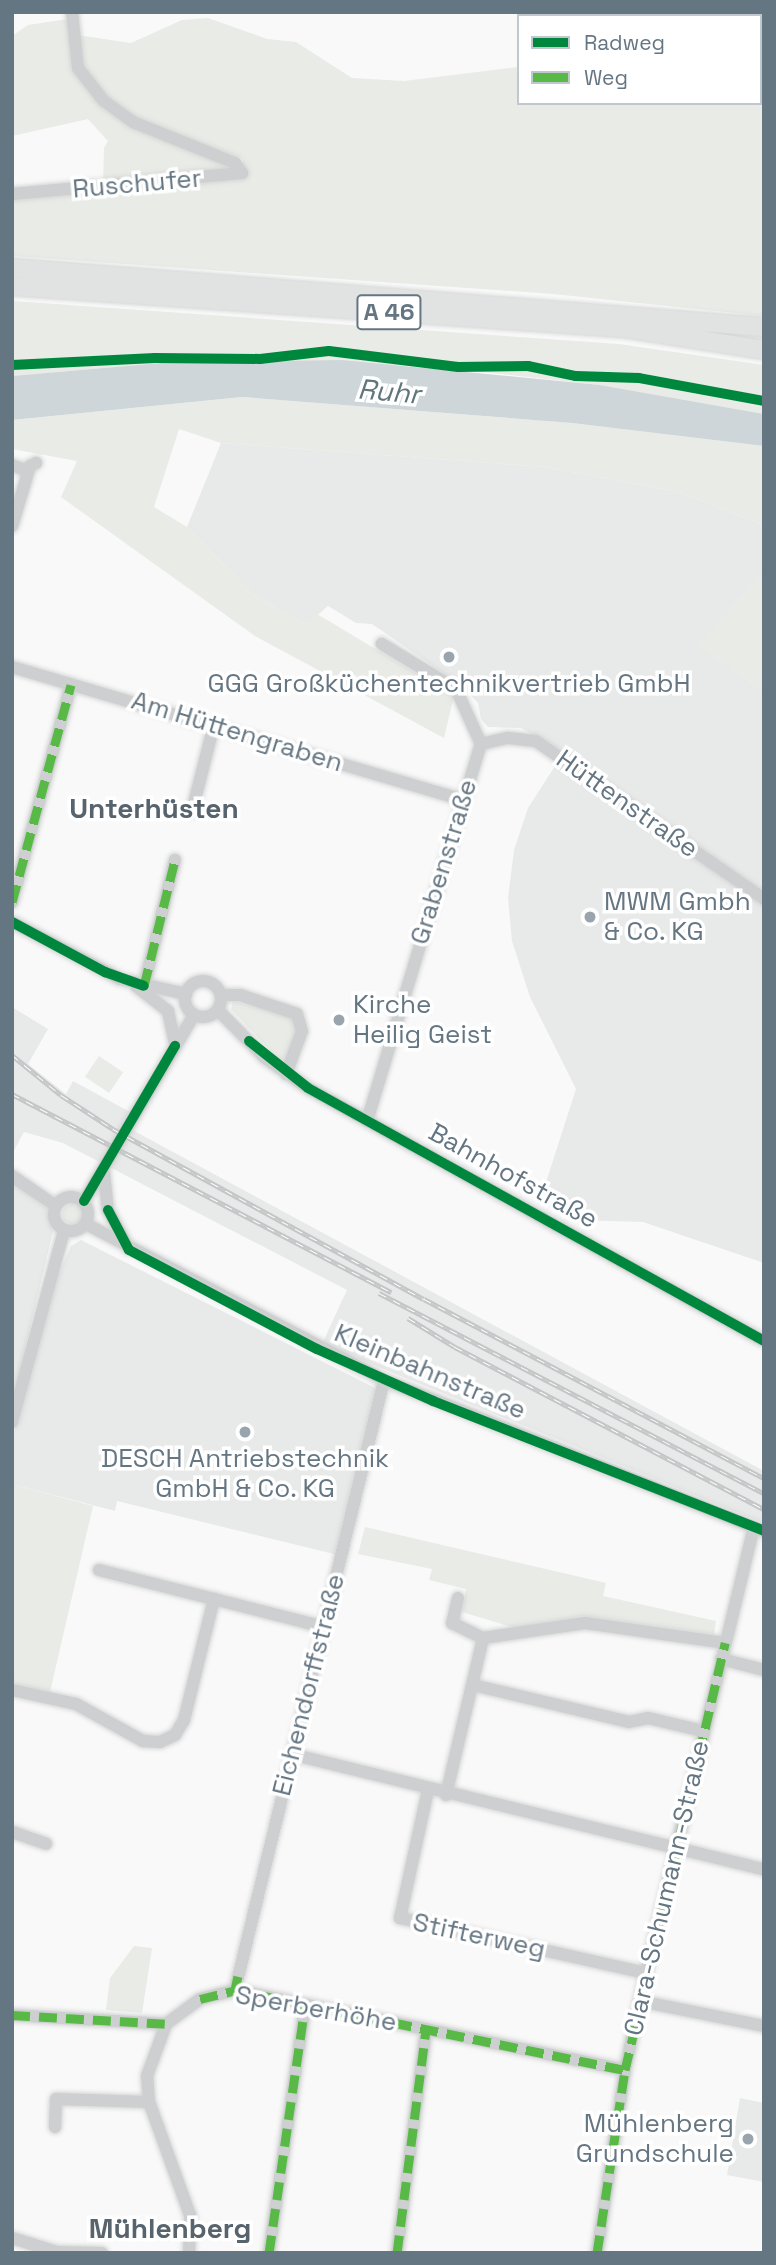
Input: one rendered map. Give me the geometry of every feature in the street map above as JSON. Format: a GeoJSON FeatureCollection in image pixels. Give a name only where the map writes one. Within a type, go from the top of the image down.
{"type":"FeatureCollection","features":[{"type":"Feature","properties":{"kind":"highway","name":"A 46"},"geometry":{"type":"LineString","coordinates":[[12,268],[764,327]]}},
{"type":"Feature","properties":{"kind":"highway","name":"A 46"},"geometry":{"type":"LineString","coordinates":[[12,286],[624,328],[764,350]]}},
{"type":"Feature","properties":{"kind":"street","name":"Ruschufer"},"geometry":{"type":"LineString","coordinates":[[12,194],[242,173],[229,161],[140,126],[103,100],[78,68],[72,12]]}},
{"type":"Feature","properties":{"kind":"street"},"geometry":{"type":"LineString","coordinates":[[12,465],[32,467],[12,526]]}},
{"type":"Feature","properties":{"kind":"street","name":"Grabenstraße"},"geometry":{"type":"LineString","coordinates":[[368,1121],[461,800],[481,744],[456,689],[382,644]]}},
{"type":"Feature","properties":{"kind":"street","name":"Am Hüttengraben"},"geometry":{"type":"LineString","coordinates":[[12,667],[461,800]]}},
{"type":"Feature","properties":{"kind":"street"},"geometry":{"type":"LineString","coordinates":[[12,902],[71,685]]}},
{"type":"Feature","properties":{"kind":"street"},"geometry":{"type":"LineString","coordinates":[[192,811],[214,725]]}},
{"type":"Feature","properties":{"kind":"street","name":"Hüttenstraße"},"geometry":{"type":"LineString","coordinates":[[481,744],[508,738],[536,741],[764,899]]}},
{"type":"Feature","properties":{"kind":"street"},"geometry":{"type":"LineString","coordinates":[[138,985],[175,860]]}},
{"type":"Feature","properties":{"kind":"street"},"geometry":{"type":"LineString","coordinates":[[12,922],[138,985],[165,1007],[175,1046]]}},
{"type":"Feature","properties":{"kind":"street"},"geometry":{"type":"LineString","coordinates":[[221,995],[218,1010],[209,1016],[194,1015],[188,1009],[186,993],[194,984],[206,982],[221,995],[240,995],[297,1014],[302,1031],[286,1074]]}},
{"type":"Feature","properties":{"kind":"street"},"geometry":{"type":"LineString","coordinates":[[138,985],[186,993]]}},
{"type":"Feature","properties":{"kind":"street","name":"Bahnhofstraße"},"geometry":{"type":"LineString","coordinates":[[218,1010],[286,1074],[764,1341]]}},
{"type":"Feature","properties":{"kind":"street"},"geometry":{"type":"LineString","coordinates":[[84,1201],[104,1173],[194,1015]]}},
{"type":"Feature","properties":{"kind":"street"},"geometry":{"type":"LineString","coordinates":[[104,1173],[108,1210],[129,1250]]}},
{"type":"Feature","properties":{"kind":"street"},"geometry":{"type":"LineString","coordinates":[[12,1176],[56,1206]]}},
{"type":"Feature","properties":{"kind":"street"},"geometry":{"type":"LineString","coordinates":[[71,1196],[84,1201],[89,1215],[86,1224],[79,1230],[64,1230],[55,1221],[56,1206],[71,1196]]}},
{"type":"Feature","properties":{"kind":"street","name":"Kleinbahnstraße"},"geometry":{"type":"LineString","coordinates":[[86,1224],[129,1250],[384,1380],[759,1529]]}},
{"type":"Feature","properties":{"kind":"street"},"geometry":{"type":"LineString","coordinates":[[12,1423],[64,1230]]}},
{"type":"Feature","properties":{"kind":"street","name":"Eichendorffstraße"},"geometry":{"type":"LineString","coordinates":[[235,1990],[295,1755],[384,1380]]}},
{"type":"Feature","properties":{"kind":"street","name":"Clara-Schumann-Straße"},"geometry":{"type":"LineString","coordinates":[[597,2253],[625,2070],[646,1973],[725,1643],[759,1529]]}},
{"type":"Feature","properties":{"kind":"street"},"geometry":{"type":"LineString","coordinates":[[99,1570],[324,1626]]}},
{"type":"Feature","properties":{"kind":"street"},"geometry":{"type":"LineString","coordinates":[[458,1598],[452,1623],[483,1638],[584,1623],[725,1643]]}},
{"type":"Feature","properties":{"kind":"street"},"geometry":{"type":"LineString","coordinates":[[12,1690],[92,1710],[143,1741],[169,1739],[184,1720],[214,1599]]}},
{"type":"Feature","properties":{"kind":"street"},"geometry":{"type":"LineString","coordinates":[[446,1795],[483,1638]]}},
{"type":"Feature","properties":{"kind":"street"},"geometry":{"type":"LineString","coordinates":[[721,1659],[764,1670]]}},
{"type":"Feature","properties":{"kind":"street"},"geometry":{"type":"LineString","coordinates":[[473,1685],[629,1722],[648,1718],[703,1731]]}},
{"type":"Feature","properties":{"kind":"street"},"geometry":{"type":"LineString","coordinates":[[295,1755],[446,1795],[764,1869]]}},
{"type":"Feature","properties":{"kind":"street","name":"Stifterweg"},"geometry":{"type":"LineString","coordinates":[[428,1790],[400,1918],[646,1973]]}},
{"type":"Feature","properties":{"kind":"street"},"geometry":{"type":"LineString","coordinates":[[12,1832],[46,1844]]}},
{"type":"Feature","properties":{"kind":"street","name":"Sperberhöhe"},"geometry":{"type":"LineString","coordinates":[[166,2024],[200,1998],[235,1990],[625,2070]]}},
{"type":"Feature","properties":{"kind":"street"},"geometry":{"type":"LineString","coordinates":[[640,2001],[764,2026]]}},
{"type":"Feature","properties":{"kind":"street"},"geometry":{"type":"LineString","coordinates":[[269,2253],[305,2006]]}},
{"type":"Feature","properties":{"kind":"street"},"geometry":{"type":"LineString","coordinates":[[12,2015],[166,2024],[146,2076],[149,2102],[190,2215],[189,2253]]}},
{"type":"Feature","properties":{"kind":"street"},"geometry":{"type":"LineString","coordinates":[[397,2253],[426,2029]]}},
{"type":"Feature","properties":{"kind":"street"},"geometry":{"type":"LineString","coordinates":[[55,2127],[56,2099],[149,2102]]}},
{"type":"Feature","properties":{"kind":"street"},"geometry":{"type":"LineString","coordinates":[[12,2238],[57,2252],[102,2253]]}},
{"type":"Feature","properties":{"kind":"shaded area"},"geometry":{"type":"Polygon","coordinates":[[[764,12],[764,316],[553,294],[12,256],[12,196],[244,175],[243,159],[137,120],[86,78],[77,35],[131,43],[182,20],[208,18],[267,39],[296,42],[352,78],[404,81],[517,67],[517,105],[762,105],[762,14],[578,14],[764,12]]]}},
{"type":"Feature","properties":{"kind":"shaded area"},"geometry":{"type":"Polygon","coordinates":[[[68,19],[76,70],[105,108],[239,173],[103,186],[104,148],[108,141],[88,119],[12,136],[12,36],[28,25],[68,19]]]}},
{"type":"Feature","properties":{"kind":"shaded area"},"geometry":{"type":"Polygon","coordinates":[[[12,301],[619,344],[764,365],[764,414],[600,385],[428,366],[161,363],[12,376],[12,301]]]}},
{"type":"Feature","properties":{"kind":"shaded area"},"geometry":{"type":"Polygon","coordinates":[[[242,397],[572,423],[764,446],[764,525],[678,492],[545,467],[221,443],[179,429],[154,507],[187,527],[251,593],[306,625],[317,614],[454,696],[444,738],[255,636],[61,497],[77,461],[12,449],[12,420],[242,397]]]}},
{"type":"Feature","properties":{"kind":"shaded area"},"geometry":{"type":"Polygon","coordinates":[[[221,443],[545,467],[678,492],[764,525],[764,571],[698,646],[764,692],[764,1263],[643,1222],[576,1220],[535,1201],[547,1179],[576,1089],[530,997],[512,941],[508,898],[514,850],[528,808],[564,752],[521,728],[488,727],[481,719],[478,703],[462,686],[372,624],[356,623],[328,606],[306,625],[251,593],[187,527],[221,443]]]}},
{"type":"Feature","properties":{"kind":"shaded area"},"geometry":{"type":"Polygon","coordinates":[[[764,571],[764,692],[697,646],[764,571]]]}},
{"type":"Feature","properties":{"kind":"shaded area"},"geometry":{"type":"Polygon","coordinates":[[[233,1001],[293,1017],[300,1027],[286,1061],[279,1060],[231,1009],[233,1001]]]}},
{"type":"Feature","properties":{"kind":"shaded area"},"geometry":{"type":"Polygon","coordinates":[[[12,1007],[48,1029],[28,1064],[66,1094],[73,1081],[130,1112],[123,1125],[764,1471],[764,1523],[322,1344],[347,1290],[63,1143],[24,1132],[12,1154],[12,1007]]]}},
{"type":"Feature","properties":{"kind":"shaded area"},"geometry":{"type":"Polygon","coordinates":[[[99,1056],[123,1072],[109,1093],[85,1077],[99,1056]]]}},
{"type":"Feature","properties":{"kind":"shaded area"},"geometry":{"type":"Polygon","coordinates":[[[12,1182],[47,1208],[53,1231],[12,1404],[12,1182]]]}},
{"type":"Feature","properties":{"kind":"shaded area"},"geometry":{"type":"Polygon","coordinates":[[[72,1204],[79,1207],[82,1214],[79,1221],[72,1224],[65,1221],[62,1214],[65,1207],[72,1204]]]}},
{"type":"Feature","properties":{"kind":"shaded area"},"geometry":{"type":"Polygon","coordinates":[[[81,1240],[377,1389],[342,1556],[117,1501],[115,1511],[12,1484],[12,1441],[48,1298],[71,1246],[81,1240]]]}},
{"type":"Feature","properties":{"kind":"shaded area"},"geometry":{"type":"Polygon","coordinates":[[[12,1484],[93,1506],[50,1692],[12,1684],[12,1484]]]}},
{"type":"Feature","properties":{"kind":"shaded area"},"geometry":{"type":"Polygon","coordinates":[[[365,1527],[606,1583],[603,1596],[716,1621],[714,1635],[582,1616],[518,1629],[462,1612],[466,1589],[429,1580],[432,1569],[358,1554],[365,1527]]]}},
{"type":"Feature","properties":{"kind":"shaded area"},"geometry":{"type":"Polygon","coordinates":[[[134,1946],[152,1948],[142,2013],[106,2010],[110,1978],[134,1946]]]}},
{"type":"Feature","properties":{"kind":"shaded area","name":"Mühlenberg Grundschule"},"geometry":{"type":"Polygon","coordinates":[[[740,2098],[764,2103],[764,2182],[727,2175],[740,2098]]]}},
{"type":"Feature","properties":{"kind":"water","name":"Ruhr"},"geometry":{"type":"Polygon","coordinates":[[[341,360],[600,385],[764,414],[764,446],[572,423],[242,397],[12,420],[12,376],[161,363],[341,360]]]}},
{"type":"Feature","properties":{"kind":"railway"},"geometry":{"type":"LineString","coordinates":[[12,1055],[61,1095],[113,1129],[424,1299],[764,1478]]}},
{"type":"Feature","properties":{"kind":"railway"},"geometry":{"type":"LineString","coordinates":[[12,1094],[391,1292]]}},
{"type":"Feature","properties":{"kind":"railway"},"geometry":{"type":"LineString","coordinates":[[379,1293],[764,1493]]}},
{"type":"Feature","properties":{"kind":"railway"},"geometry":{"type":"LineString","coordinates":[[408,1318],[455,1347],[764,1509]]}},
{"type":"Feature","properties":{"kind":"marked path"},"geometry":{"type":"LineString","coordinates":[[12,902],[71,685]]}},
{"type":"Feature","properties":{"kind":"marked path"},"geometry":{"type":"LineString","coordinates":[[144,986],[175,860]]}},
{"type":"Feature","properties":{"kind":"marked path"},"geometry":{"type":"LineString","coordinates":[[597,2253],[625,2070],[725,1643]]}},
{"type":"Feature","properties":{"kind":"marked path"},"geometry":{"type":"LineString","coordinates":[[235,1990],[238,1976]]}},
{"type":"Feature","properties":{"kind":"marked path"},"geometry":{"type":"LineString","coordinates":[[200,1999],[235,1990],[625,2070]]}},
{"type":"Feature","properties":{"kind":"marked path"},"geometry":{"type":"LineString","coordinates":[[269,2253],[305,2006]]}},
{"type":"Feature","properties":{"kind":"marked path"},"geometry":{"type":"LineString","coordinates":[[12,2015],[166,2024]]}},
{"type":"Feature","properties":{"kind":"marked path"},"geometry":{"type":"LineString","coordinates":[[397,2253],[426,2029]]}},
{"type":"Feature","properties":{"kind":"cycle path"},"geometry":{"type":"LineString","coordinates":[[12,365],[155,358],[260,359],[329,351],[458,367],[528,366],[576,376],[639,378],[764,401]]}},
{"type":"Feature","properties":{"kind":"cycle path"},"geometry":{"type":"LineString","coordinates":[[12,922],[105,972],[144,986]]}},
{"type":"Feature","properties":{"kind":"cycle path"},"geometry":{"type":"LineString","coordinates":[[249,1041],[308,1088],[764,1341]]}},
{"type":"Feature","properties":{"kind":"cycle path"},"geometry":{"type":"LineString","coordinates":[[84,1201],[175,1046]]}},
{"type":"Feature","properties":{"kind":"cycle path"},"geometry":{"type":"LineString","coordinates":[[108,1210],[129,1250],[317,1349],[433,1401],[764,1531]]}},
{"type":"Feature","properties":{"kind":"place","name":"GGG Großküchentechnikvertrieb GmbH"},"geometry":{"type":"Point","coordinates":[449,657]}},
{"type":"Feature","properties":{"kind":"place","name":"MWM Gmbh & Co. KG"},"geometry":{"type":"Point","coordinates":[590,917]}},
{"type":"Feature","properties":{"kind":"place","name":"Kirche Heilig Geist"},"geometry":{"type":"Point","coordinates":[339,1020]}},
{"type":"Feature","properties":{"kind":"place","name":"DESCH Antriebstechnik GmbH & Co. KG"},"geometry":{"type":"Point","coordinates":[245,1432]}},
{"type":"Feature","properties":{"kind":"place","name":"Mühlenberg Grundschule"},"geometry":{"type":"Point","coordinates":[748,2139]}},
{"type":"Feature","properties":{"kind":"district","name":"Unterhüsten"},"geometry":{"type":"Point","coordinates":[154,808]}},
{"type":"Feature","properties":{"kind":"district","name":"Mühlenberg"},"geometry":{"type":"Point","coordinates":[170,2228]}}]}
